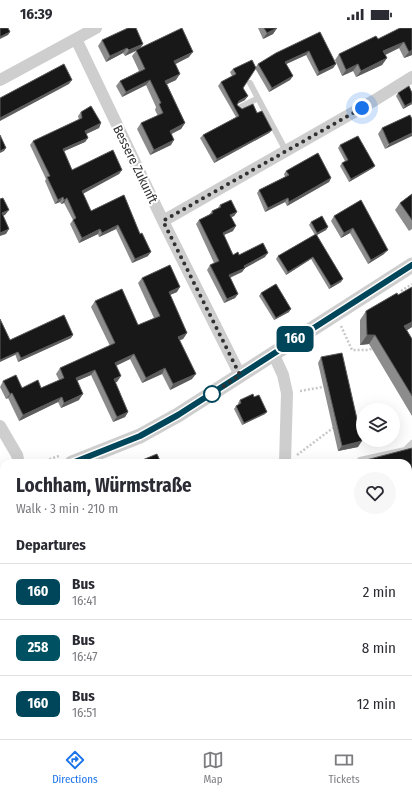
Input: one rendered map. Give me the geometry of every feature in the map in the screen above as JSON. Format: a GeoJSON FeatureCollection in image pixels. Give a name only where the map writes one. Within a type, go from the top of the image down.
{"type":"FeatureCollection","features":[{"type":"Feature","properties":{"kind":"street"},"geometry":{"type":"LineString","coordinates":[[0,80],[96,28]]}},
{"type":"Feature","properties":{"kind":"street","name":"Bessere Zukunft"},"geometry":{"type":"LineString","coordinates":[[76,39],[163,221],[240,375]]}},
{"type":"Feature","properties":{"kind":"street"},"geometry":{"type":"LineString","coordinates":[[163,221],[375,100],[412,76]]}},
{"type":"Feature","properties":{"kind":"street"},"geometry":{"type":"LineString","coordinates":[[82,459],[140,436],[213,394],[273,353],[412,265]]}},
{"type":"Feature","properties":{"kind":"street"},"geometry":{"type":"LineString","coordinates":[[273,353],[283,375],[287,393],[289,459]]}},
{"type":"Feature","properties":{"kind":"street"},"geometry":{"type":"LineString","coordinates":[[0,426],[18,459]]}},
{"type":"Feature","properties":{"kind":"lane"},"geometry":{"type":"LineString","coordinates":[[250,82],[286,151]]}},
{"type":"Feature","properties":{"kind":"lane"},"geometry":{"type":"LineString","coordinates":[[239,108],[258,98]]}},
{"type":"Feature","properties":{"kind":"lane"},"geometry":{"type":"LineString","coordinates":[[364,459],[405,450],[412,443]]}},
{"type":"Feature","properties":{"kind":"path"},"geometry":{"type":"LineString","coordinates":[[336,313],[352,350],[369,350],[373,348]]}},
{"type":"Feature","properties":{"kind":"path"},"geometry":{"type":"LineString","coordinates":[[287,393],[323,387]]}},
{"type":"Feature","properties":{"kind":"path"},"geometry":{"type":"LineString","coordinates":[[292,459],[332,428]]}},
{"type":"Feature","properties":{"kind":"building"},"geometry":{"type":"Polygon","coordinates":[[[0,28],[8,28],[10,32],[0,37],[0,28]]]}},
{"type":"Feature","properties":{"kind":"building"},"geometry":{"type":"Polygon","coordinates":[[[128,28],[136,28],[143,44],[129,50],[127,48],[110,56],[102,40],[128,28]]]}},
{"type":"Feature","properties":{"kind":"building"},"geometry":{"type":"Polygon","coordinates":[[[182,28],[193,52],[174,61],[180,74],[165,81],[185,123],[170,131],[174,140],[154,150],[141,123],[163,113],[159,104],[161,103],[150,80],[126,92],[120,81],[145,69],[136,50],[182,28]]]}},
{"type":"Feature","properties":{"kind":"building"},"geometry":{"type":"Polygon","coordinates":[[[264,28],[277,28],[267,33],[264,28]]]}},
{"type":"Feature","properties":{"kind":"building"},"geometry":{"type":"Polygon","coordinates":[[[400,28],[412,28],[412,50],[409,52],[404,42],[383,51],[387,58],[361,71],[358,64],[346,70],[339,54],[376,36],[378,39],[400,28]]]}},
{"type":"Feature","properties":{"kind":"building"},"geometry":{"type":"Polygon","coordinates":[[[320,32],[336,64],[319,72],[309,51],[285,62],[293,76],[272,88],[258,64],[276,53],[320,32]]]}},
{"type":"Feature","properties":{"kind":"building"},"geometry":{"type":"Polygon","coordinates":[[[252,60],[256,68],[243,88],[248,96],[239,101],[237,105],[242,109],[253,104],[257,113],[262,111],[272,130],[217,159],[203,135],[239,116],[221,82],[236,74],[233,69],[252,60]]]}},
{"type":"Feature","properties":{"kind":"building"},"geometry":{"type":"Polygon","coordinates":[[[64,64],[72,80],[0,118],[0,98],[64,64]]]}},
{"type":"Feature","properties":{"kind":"building"},"geometry":{"type":"Polygon","coordinates":[[[409,86],[412,93],[412,102],[405,106],[398,93],[409,86]]]}},
{"type":"Feature","properties":{"kind":"building"},"geometry":{"type":"Polygon","coordinates":[[[91,106],[101,123],[85,131],[88,138],[63,149],[72,170],[113,150],[122,170],[82,191],[91,211],[124,195],[140,234],[142,233],[151,252],[135,259],[118,225],[102,233],[100,229],[82,238],[73,220],[76,218],[67,198],[64,200],[63,197],[58,200],[47,177],[50,176],[33,141],[82,118],[81,112],[91,106]]]}},
{"type":"Feature","properties":{"kind":"building"},"geometry":{"type":"Polygon","coordinates":[[[410,115],[412,119],[412,133],[389,144],[382,128],[410,115]]]}},
{"type":"Feature","properties":{"kind":"building"},"geometry":{"type":"Polygon","coordinates":[[[0,135],[6,148],[0,151],[0,135]]]}},
{"type":"Feature","properties":{"kind":"building"},"geometry":{"type":"Polygon","coordinates":[[[358,136],[375,166],[351,179],[342,163],[348,160],[340,145],[358,136]]]}},
{"type":"Feature","properties":{"kind":"building"},"geometry":{"type":"Polygon","coordinates":[[[318,153],[331,178],[289,202],[288,198],[268,208],[259,190],[289,175],[286,171],[318,153]]]}},
{"type":"Feature","properties":{"kind":"building"},"geometry":{"type":"Polygon","coordinates":[[[412,194],[412,220],[400,203],[412,194]]]}},
{"type":"Feature","properties":{"kind":"building"},"geometry":{"type":"Polygon","coordinates":[[[3,198],[9,210],[2,213],[9,229],[0,233],[0,199],[3,198]]]}},
{"type":"Feature","properties":{"kind":"building"},"geometry":{"type":"Polygon","coordinates":[[[231,200],[237,212],[230,215],[236,226],[223,233],[233,255],[238,252],[239,255],[263,243],[268,253],[244,266],[245,268],[229,275],[238,294],[227,299],[210,265],[219,261],[199,220],[213,213],[212,211],[221,207],[220,205],[231,200]]]}},
{"type":"Feature","properties":{"kind":"building"},"geometry":{"type":"Polygon","coordinates":[[[361,200],[388,250],[371,260],[353,228],[344,233],[334,216],[361,200]]]}},
{"type":"Feature","properties":{"kind":"building"},"geometry":{"type":"Polygon","coordinates":[[[322,216],[328,227],[317,233],[311,222],[322,216]]]}},
{"type":"Feature","properties":{"kind":"building"},"geometry":{"type":"Polygon","coordinates":[[[316,234],[343,279],[331,286],[313,257],[288,272],[278,256],[316,234]]]}},
{"type":"Feature","properties":{"kind":"building"},"geometry":{"type":"Polygon","coordinates":[[[170,265],[180,287],[169,292],[187,333],[178,337],[196,374],[173,384],[165,368],[146,378],[134,354],[115,363],[121,376],[114,379],[128,412],[117,417],[95,370],[76,378],[83,394],[64,403],[62,397],[23,415],[12,393],[10,394],[3,381],[16,375],[22,388],[38,380],[41,388],[64,378],[60,368],[115,343],[95,301],[122,289],[138,325],[160,316],[142,278],[170,265]]]}},
{"type":"Feature","properties":{"kind":"building"},"geometry":{"type":"Polygon","coordinates":[[[276,284],[291,309],[276,318],[261,293],[276,284]]]}},
{"type":"Feature","properties":{"kind":"building"},"geometry":{"type":"Polygon","coordinates":[[[412,287],[412,322],[404,326],[412,339],[412,396],[375,335],[367,335],[366,311],[397,293],[398,295],[412,287]]]}},
{"type":"Feature","properties":{"kind":"building"},"geometry":{"type":"Polygon","coordinates":[[[64,315],[73,335],[21,358],[18,352],[0,360],[0,319],[10,340],[64,315]]]}},
{"type":"Feature","properties":{"kind":"building"},"geometry":{"type":"Polygon","coordinates":[[[342,353],[356,415],[356,442],[342,446],[321,357],[342,353]]]}},
{"type":"Feature","properties":{"kind":"building"},"geometry":{"type":"Polygon","coordinates":[[[253,394],[254,397],[259,395],[267,412],[244,423],[236,406],[241,403],[240,400],[253,394]]]}},
{"type":"Feature","properties":{"kind":"building"},"geometry":{"type":"Polygon","coordinates":[[[412,448],[412,459],[370,459],[412,448]]]}},
{"type":"Feature","properties":{"kind":"building"},"geometry":{"type":"Polygon","coordinates":[[[157,454],[159,459],[145,459],[157,454]]]}},
{"type":"Feature","properties":{"kind":"bus line","name":"160"},"geometry":{"type":"LineString","coordinates":[[84,459],[140,436],[178,415],[213,394],[240,375],[412,265]]}},
{"type":"Feature","properties":{"kind":"route"},"geometry":{"type":"LineString","coordinates":[[212,394],[240,375],[227,352],[163,221],[362,108]]}}]}
